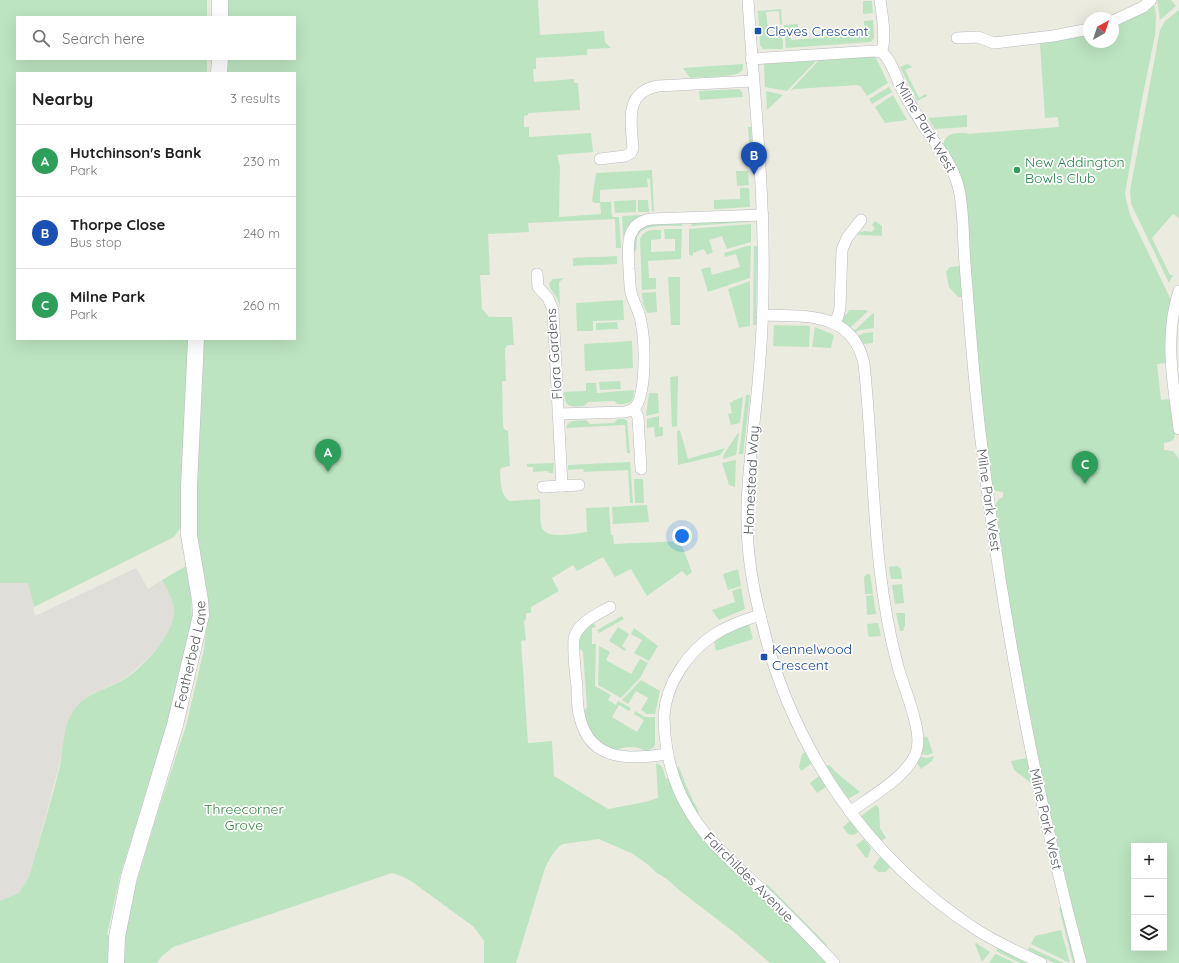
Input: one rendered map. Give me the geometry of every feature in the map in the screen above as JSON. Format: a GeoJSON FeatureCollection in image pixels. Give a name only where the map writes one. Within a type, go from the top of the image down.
{"type":"FeatureCollection","features":[{"type":"Feature","properties":{"kind":"street"},"geometry":{"type":"LineString","coordinates":[[220,0],[220,16]]}},
{"type":"Feature","properties":{"kind":"street","name":"Homestead Way"},"geometry":{"type":"LineString","coordinates":[[748,0],[751,59],[761,177],[764,265],[760,354],[749,476],[747,518],[749,558],[753,584],[766,642],[776,673],[797,726],[817,763],[866,834],[888,858],[932,896],[978,931],[1038,962]]}},
{"type":"Feature","properties":{"kind":"street"},"geometry":{"type":"LineString","coordinates":[[751,59],[875,51],[881,52],[884,45],[880,0]]}},
{"type":"Feature","properties":{"kind":"street"},"geometry":{"type":"LineString","coordinates":[[1119,18],[1143,7],[1151,0]]}},
{"type":"Feature","properties":{"kind":"street"},"geometry":{"type":"LineString","coordinates":[[957,38],[978,36],[994,43],[1053,36],[1083,30]]}},
{"type":"Feature","properties":{"kind":"street","name":"Milne Park West"},"geometry":{"type":"LineString","coordinates":[[881,52],[887,57],[918,117],[951,165],[960,189],[977,410],[1002,593],[1021,705],[1033,763],[1054,857],[1081,963]]}},
{"type":"Feature","properties":{"kind":"street"},"geometry":{"type":"LineString","coordinates":[[220,60],[220,72]]}},
{"type":"Feature","properties":{"kind":"street"},"geometry":{"type":"LineString","coordinates":[[600,159],[625,156],[631,153],[633,148],[631,109],[635,99],[643,91],[658,86],[753,81]]}},
{"type":"Feature","properties":{"kind":"street"},"geometry":{"type":"LineString","coordinates":[[641,469],[638,417],[634,409],[640,399],[644,373],[642,322],[632,297],[630,287],[628,243],[630,235],[633,229],[640,223],[650,218],[763,215]]}},
{"type":"Feature","properties":{"kind":"street"},"geometry":{"type":"LineString","coordinates":[[834,324],[840,308],[842,250],[847,238],[861,220]]}},
{"type":"Feature","properties":{"kind":"street","name":"Flora Gardens"},"geometry":{"type":"LineString","coordinates":[[537,274],[538,287],[548,298],[552,306],[562,486]]}},
{"type":"Feature","properties":{"kind":"street"},"geometry":{"type":"LineString","coordinates":[[1179,291],[1172,318],[1170,344],[1171,364],[1179,425]]}},
{"type":"Feature","properties":{"kind":"street"},"geometry":{"type":"LineString","coordinates":[[762,315],[815,317],[834,324],[845,329],[853,337],[862,356],[865,376],[877,544],[881,578],[892,645],[915,721],[918,742],[914,759],[903,772],[850,812]]}},
{"type":"Feature","properties":{"kind":"street","name":"Featherbed Lane"},"geometry":{"type":"LineString","coordinates":[[116,963],[117,937],[129,877],[175,725],[201,615],[200,600],[189,535],[189,486],[196,340]]}},
{"type":"Feature","properties":{"kind":"street","name":"Flora Gardens"},"geometry":{"type":"LineString","coordinates":[[558,414],[626,412],[634,409]]}},
{"type":"Feature","properties":{"kind":"street"},"geometry":{"type":"LineString","coordinates":[[543,487],[579,485]]}},
{"type":"Feature","properties":{"kind":"street"},"geometry":{"type":"LineString","coordinates":[[610,607],[582,624],[578,628],[574,638],[578,708],[582,724],[588,736],[595,745],[612,755],[627,758],[668,754]]}},
{"type":"Feature","properties":{"kind":"street","name":"Fairchildes Avenue"},"geometry":{"type":"LineString","coordinates":[[760,615],[735,624],[715,634],[695,651],[681,668],[672,686],[666,705],[664,726],[668,754],[674,778],[681,795],[703,832],[722,852],[786,912],[834,963]]}},
{"type":"Feature","properties":{"kind":"shaded area"},"geometry":{"type":"Polygon","coordinates":[[[136,568],[148,589],[162,580],[171,597],[175,611],[172,625],[163,642],[145,661],[124,679],[90,695],[78,705],[68,721],[59,766],[29,877],[19,893],[0,901],[0,583],[29,583],[35,616],[136,568]]]}},
{"type":"Feature","properties":{"kind":"green space"},"geometry":{"type":"Polygon","coordinates":[[[0,0],[207,0],[207,16],[16,16],[16,60],[207,60],[207,72],[16,72],[16,340],[189,340],[181,527],[174,537],[34,607],[28,583],[0,583],[0,0]]]}},
{"type":"Feature","properties":{"kind":"green space","name":"Threecorner Grove"},"geometry":{"type":"Polygon","coordinates":[[[225,0],[538,0],[540,35],[604,31],[605,42],[611,48],[587,49],[587,55],[536,58],[536,69],[533,69],[534,82],[574,79],[574,83],[578,83],[580,110],[528,113],[528,115],[524,116],[524,127],[529,127],[529,137],[591,133],[593,152],[557,155],[560,167],[559,217],[601,214],[600,203],[594,203],[592,201],[596,173],[652,170],[654,211],[652,211],[650,179],[647,178],[648,187],[600,190],[600,202],[611,202],[612,217],[619,217],[621,248],[616,248],[615,219],[528,223],[529,232],[488,234],[490,275],[480,275],[482,309],[489,317],[512,317],[514,345],[508,345],[505,348],[506,381],[502,381],[503,425],[504,429],[508,431],[510,466],[501,468],[502,488],[504,496],[510,501],[540,499],[542,528],[545,532],[550,534],[563,535],[587,532],[586,508],[609,507],[611,535],[613,535],[614,544],[680,541],[692,572],[687,576],[682,571],[647,596],[631,569],[615,577],[603,557],[577,571],[573,565],[552,578],[559,591],[531,607],[531,613],[526,613],[526,620],[524,621],[526,640],[521,641],[528,743],[552,741],[554,776],[608,809],[658,798],[656,763],[659,764],[666,779],[669,778],[687,817],[700,836],[798,932],[827,963],[770,963],[735,933],[647,864],[633,854],[599,839],[563,844],[552,854],[545,868],[516,963],[484,963],[484,941],[474,927],[411,881],[392,873],[173,947],[161,957],[157,963],[0,963],[0,901],[19,893],[29,877],[60,766],[68,721],[78,705],[84,699],[131,675],[156,650],[169,630],[173,620],[174,611],[172,599],[162,580],[186,566],[191,596],[192,618],[167,724],[120,876],[107,935],[122,936],[158,811],[186,726],[204,649],[207,622],[196,538],[199,340],[296,340],[296,72],[224,72],[225,60],[296,60],[296,16],[225,16],[225,0]]]}},
{"type":"Feature","properties":{"kind":"green space"},"geometry":{"type":"Polygon","coordinates":[[[1157,0],[1171,0],[1176,6],[1160,20],[1157,0]]]}},
{"type":"Feature","properties":{"kind":"green space"},"geometry":{"type":"Polygon","coordinates":[[[863,1],[872,1],[873,13],[863,14],[863,1]]]}},
{"type":"Feature","properties":{"kind":"green space"},"geometry":{"type":"Polygon","coordinates":[[[1153,5],[1155,7],[1155,35],[1125,193],[1130,215],[1171,300],[1167,363],[1157,364],[1161,400],[1171,399],[1175,427],[1173,440],[1164,443],[1164,450],[1173,451],[1179,460],[1179,963],[1085,963],[1029,723],[1004,579],[995,505],[999,499],[1003,497],[1003,492],[996,491],[992,488],[986,448],[967,241],[943,145],[944,141],[949,135],[955,133],[967,134],[1059,127],[1058,117],[1045,118],[1040,44],[1083,35],[1083,48],[1119,48],[1119,24],[1153,5]]]}},
{"type":"Feature","properties":{"kind":"green space"},"geometry":{"type":"Polygon","coordinates":[[[781,9],[782,24],[780,25],[779,11],[766,12],[769,38],[782,37],[782,28],[783,49],[763,49],[760,45],[758,11],[781,9]]]}},
{"type":"Feature","properties":{"kind":"green space"},"geometry":{"type":"Polygon","coordinates":[[[1179,10],[1179,218],[1173,214],[1152,238],[1170,275],[1173,275],[1169,283],[1133,208],[1130,191],[1160,30],[1165,21],[1179,10]]]}},
{"type":"Feature","properties":{"kind":"green space"},"geometry":{"type":"Polygon","coordinates":[[[873,20],[874,38],[871,42],[786,48],[784,25],[798,24],[798,27],[790,28],[791,40],[865,34],[864,21],[873,20]]]}},
{"type":"Feature","properties":{"kind":"green space"},"geometry":{"type":"Polygon","coordinates":[[[875,56],[888,83],[867,96],[858,85],[795,89],[790,91],[820,59],[875,56]]]}},
{"type":"Feature","properties":{"kind":"green space"},"geometry":{"type":"Polygon","coordinates":[[[817,60],[787,91],[765,87],[764,64],[817,60]]]}},
{"type":"Feature","properties":{"kind":"green space"},"geometry":{"type":"Polygon","coordinates":[[[743,64],[743,68],[739,73],[716,77],[690,78],[683,68],[743,64]]]}},
{"type":"Feature","properties":{"kind":"green space"},"geometry":{"type":"Polygon","coordinates":[[[908,64],[912,67],[905,70],[919,98],[926,94],[927,96],[917,101],[900,67],[908,64]]]}},
{"type":"Feature","properties":{"kind":"green space"},"geometry":{"type":"Polygon","coordinates":[[[889,87],[892,92],[872,104],[869,99],[889,87]]]}},
{"type":"Feature","properties":{"kind":"green space"},"geometry":{"type":"Polygon","coordinates":[[[739,89],[742,92],[743,97],[700,100],[699,91],[739,89]]]}},
{"type":"Feature","properties":{"kind":"green space"},"geometry":{"type":"Polygon","coordinates":[[[766,91],[783,95],[767,110],[766,91]]]}},
{"type":"Feature","properties":{"kind":"green space"},"geometry":{"type":"Polygon","coordinates":[[[893,95],[907,120],[885,123],[875,107],[893,95]]]}},
{"type":"Feature","properties":{"kind":"green space"},"geometry":{"type":"Polygon","coordinates":[[[967,115],[967,127],[935,129],[928,118],[967,115]]]}},
{"type":"Feature","properties":{"kind":"green space"},"geometry":{"type":"Polygon","coordinates":[[[748,127],[751,127],[754,162],[751,163],[748,127]]]}},
{"type":"Feature","properties":{"kind":"green space"},"geometry":{"type":"Polygon","coordinates":[[[736,171],[748,171],[749,185],[737,186],[736,171]]]}},
{"type":"Feature","properties":{"kind":"green space"},"geometry":{"type":"Polygon","coordinates":[[[740,188],[749,188],[750,207],[714,209],[714,200],[740,199],[740,188]]]}},
{"type":"Feature","properties":{"kind":"green space"},"geometry":{"type":"Polygon","coordinates":[[[636,200],[636,212],[615,213],[614,201],[636,200]]]}},
{"type":"Feature","properties":{"kind":"green space"},"geometry":{"type":"Polygon","coordinates":[[[638,200],[648,200],[649,212],[638,212],[638,200]]]}},
{"type":"Feature","properties":{"kind":"green space"},"geometry":{"type":"Polygon","coordinates":[[[642,215],[630,224],[623,237],[622,216],[642,215]]]}},
{"type":"Feature","properties":{"kind":"green space"},"geometry":{"type":"Polygon","coordinates":[[[750,220],[750,222],[690,226],[694,222],[750,220]]]}},
{"type":"Feature","properties":{"kind":"green space"},"geometry":{"type":"Polygon","coordinates":[[[875,221],[882,226],[882,236],[857,235],[856,233],[865,231],[872,232],[875,228],[872,225],[875,221]]]}},
{"type":"Feature","properties":{"kind":"green space"},"geometry":{"type":"Polygon","coordinates":[[[683,222],[682,226],[656,226],[644,230],[639,233],[637,238],[636,251],[632,251],[633,236],[643,225],[683,222]]]}},
{"type":"Feature","properties":{"kind":"green space"},"geometry":{"type":"Polygon","coordinates":[[[751,224],[751,242],[727,249],[722,236],[709,240],[713,252],[707,255],[704,249],[693,253],[691,256],[689,254],[689,229],[751,224]]]}},
{"type":"Feature","properties":{"kind":"green space"},"geometry":{"type":"Polygon","coordinates":[[[664,229],[682,229],[681,259],[648,261],[649,278],[656,278],[656,289],[642,290],[640,239],[646,232],[651,230],[661,230],[661,239],[651,240],[651,252],[675,251],[675,239],[665,239],[664,229]]]}},
{"type":"Feature","properties":{"kind":"green space"},"geometry":{"type":"Polygon","coordinates":[[[751,246],[750,278],[708,292],[701,269],[710,267],[712,275],[740,267],[736,254],[725,257],[724,253],[751,246]]]}},
{"type":"Feature","properties":{"kind":"green space"},"geometry":{"type":"Polygon","coordinates":[[[754,246],[757,246],[756,325],[753,325],[754,246]]]}},
{"type":"Feature","properties":{"kind":"green space"},"geometry":{"type":"Polygon","coordinates":[[[617,256],[617,264],[573,266],[573,258],[617,256]]]}},
{"type":"Feature","properties":{"kind":"green space"},"geometry":{"type":"Polygon","coordinates":[[[961,266],[964,297],[958,297],[949,287],[946,272],[950,267],[961,266]]]}},
{"type":"Feature","properties":{"kind":"green space"},"geometry":{"type":"Polygon","coordinates":[[[668,277],[680,277],[680,325],[671,325],[668,277]]]}},
{"type":"Feature","properties":{"kind":"green space"},"geometry":{"type":"Polygon","coordinates":[[[564,278],[559,282],[560,307],[549,283],[553,279],[564,278]]]}},
{"type":"Feature","properties":{"kind":"green space"},"geometry":{"type":"Polygon","coordinates":[[[750,281],[750,326],[739,328],[728,289],[750,281]]]}},
{"type":"Feature","properties":{"kind":"green space"},"geometry":{"type":"Polygon","coordinates":[[[656,292],[657,312],[647,313],[643,304],[642,293],[656,292]]]}},
{"type":"Feature","properties":{"kind":"green space"},"geometry":{"type":"Polygon","coordinates":[[[623,300],[624,320],[593,321],[593,331],[577,331],[576,303],[623,300]]]}},
{"type":"Feature","properties":{"kind":"green space"},"geometry":{"type":"Polygon","coordinates":[[[849,310],[868,311],[850,328],[842,321],[842,317],[847,314],[849,310]]]}},
{"type":"Feature","properties":{"kind":"green space"},"geometry":{"type":"Polygon","coordinates":[[[873,313],[874,328],[854,331],[873,313]]]}},
{"type":"Feature","properties":{"kind":"green space"},"geometry":{"type":"Polygon","coordinates":[[[617,322],[618,329],[596,330],[596,323],[617,322]]]}},
{"type":"Feature","properties":{"kind":"green space"},"geometry":{"type":"Polygon","coordinates":[[[774,325],[810,326],[809,347],[773,346],[774,325]]]}},
{"type":"Feature","properties":{"kind":"green space"},"geometry":{"type":"Polygon","coordinates":[[[815,327],[834,335],[831,348],[812,347],[815,327]]]}},
{"type":"Feature","properties":{"kind":"green space"},"geometry":{"type":"Polygon","coordinates":[[[873,332],[873,343],[863,344],[858,336],[864,333],[873,332]]]}},
{"type":"Feature","properties":{"kind":"green space"},"geometry":{"type":"Polygon","coordinates":[[[632,341],[633,368],[585,371],[584,344],[632,341]]]}},
{"type":"Feature","properties":{"kind":"green space"},"geometry":{"type":"Polygon","coordinates":[[[678,376],[677,426],[672,427],[670,377],[678,376]]]}},
{"type":"Feature","properties":{"kind":"green space"},"geometry":{"type":"Polygon","coordinates":[[[620,381],[621,389],[600,390],[599,382],[620,381]]]}},
{"type":"Feature","properties":{"kind":"green space"},"geometry":{"type":"Polygon","coordinates":[[[586,383],[596,383],[597,393],[634,390],[632,401],[625,404],[618,404],[614,401],[588,402],[584,406],[572,406],[567,404],[564,392],[586,391],[586,383]]]}},
{"type":"Feature","properties":{"kind":"green space"},"geometry":{"type":"Polygon","coordinates":[[[649,393],[658,393],[659,413],[646,416],[649,393]]]}},
{"type":"Feature","properties":{"kind":"green space"},"geometry":{"type":"Polygon","coordinates":[[[746,395],[750,395],[743,454],[739,454],[746,395]]]}},
{"type":"Feature","properties":{"kind":"green space"},"geometry":{"type":"Polygon","coordinates":[[[743,397],[740,423],[731,425],[728,414],[732,413],[730,403],[743,397]]]}},
{"type":"Feature","properties":{"kind":"green space"},"geometry":{"type":"Polygon","coordinates":[[[659,416],[659,427],[663,427],[663,435],[655,437],[654,427],[647,428],[647,419],[659,416]]]}},
{"type":"Feature","properties":{"kind":"green space"},"geometry":{"type":"Polygon","coordinates":[[[618,419],[625,419],[627,421],[630,453],[627,453],[625,425],[566,428],[569,423],[574,421],[586,420],[590,424],[614,423],[618,419]]]}},
{"type":"Feature","properties":{"kind":"green space"},"geometry":{"type":"Polygon","coordinates":[[[680,430],[688,459],[725,448],[720,455],[678,465],[677,431],[680,430]]]}},
{"type":"Feature","properties":{"kind":"green space"},"geometry":{"type":"Polygon","coordinates":[[[738,433],[736,455],[723,459],[724,454],[738,433]]]}},
{"type":"Feature","properties":{"kind":"green space"},"geometry":{"type":"Polygon","coordinates":[[[736,460],[735,487],[729,485],[722,463],[736,460]]]}},
{"type":"Feature","properties":{"kind":"green space"},"geometry":{"type":"Polygon","coordinates":[[[630,462],[633,503],[630,503],[628,470],[584,472],[583,469],[568,470],[568,465],[630,462]]]}},
{"type":"Feature","properties":{"kind":"green space"},"geometry":{"type":"Polygon","coordinates":[[[554,463],[553,473],[549,473],[548,471],[533,472],[533,467],[527,467],[527,464],[554,463]]]}},
{"type":"Feature","properties":{"kind":"green space"},"geometry":{"type":"Polygon","coordinates":[[[634,479],[643,479],[644,503],[635,503],[634,479]]]}},
{"type":"Feature","properties":{"kind":"green space"},"geometry":{"type":"Polygon","coordinates":[[[647,505],[649,522],[613,524],[613,507],[647,505]]]}},
{"type":"Feature","properties":{"kind":"green space"},"geometry":{"type":"Polygon","coordinates":[[[897,566],[901,569],[902,579],[891,579],[889,567],[897,566]]]}},
{"type":"Feature","properties":{"kind":"green space"},"geometry":{"type":"Polygon","coordinates":[[[738,569],[741,586],[728,590],[723,574],[738,569]]]}},
{"type":"Feature","properties":{"kind":"green space"},"geometry":{"type":"Polygon","coordinates":[[[867,574],[870,574],[873,594],[865,594],[864,577],[867,574]]]}},
{"type":"Feature","properties":{"kind":"green space"},"geometry":{"type":"Polygon","coordinates":[[[902,584],[904,603],[895,604],[892,585],[902,584]]]}},
{"type":"Feature","properties":{"kind":"green space"},"geometry":{"type":"Polygon","coordinates":[[[741,588],[745,609],[719,620],[712,610],[735,602],[732,591],[741,588]]]}},
{"type":"Feature","properties":{"kind":"green space"},"geometry":{"type":"Polygon","coordinates":[[[873,595],[876,614],[867,615],[866,596],[873,595]]]}},
{"type":"Feature","properties":{"kind":"green space"},"geometry":{"type":"Polygon","coordinates":[[[896,613],[905,613],[905,625],[903,631],[900,631],[896,613]]]}},
{"type":"Feature","properties":{"kind":"green space"},"geometry":{"type":"Polygon","coordinates":[[[622,616],[624,619],[599,633],[597,630],[622,616]]]}},
{"type":"Feature","properties":{"kind":"green space"},"geometry":{"type":"Polygon","coordinates":[[[593,622],[596,627],[592,628],[592,644],[596,644],[595,686],[611,695],[608,700],[616,705],[618,701],[631,708],[629,711],[619,705],[612,717],[637,732],[644,720],[634,714],[635,711],[645,717],[655,717],[655,744],[650,751],[629,747],[616,751],[598,740],[588,726],[583,713],[587,707],[583,652],[578,647],[580,634],[593,622]]]}},
{"type":"Feature","properties":{"kind":"green space"},"geometry":{"type":"Polygon","coordinates":[[[878,623],[881,636],[870,637],[868,635],[867,624],[878,623]]]}},
{"type":"Feature","properties":{"kind":"green space"},"geometry":{"type":"Polygon","coordinates":[[[749,624],[753,639],[716,651],[714,641],[728,632],[749,624]]]}},
{"type":"Feature","properties":{"kind":"green space"},"geometry":{"type":"Polygon","coordinates":[[[618,627],[629,634],[622,646],[626,649],[625,651],[609,641],[618,627]]]}},
{"type":"Feature","properties":{"kind":"green space"},"geometry":{"type":"Polygon","coordinates":[[[634,628],[658,646],[649,661],[634,653],[642,640],[631,634],[634,628]]]}},
{"type":"Feature","properties":{"kind":"green space"},"geometry":{"type":"Polygon","coordinates":[[[599,646],[610,652],[606,660],[631,674],[640,659],[648,663],[640,678],[621,698],[598,685],[599,646]]]}},
{"type":"Feature","properties":{"kind":"green space"},"geometry":{"type":"Polygon","coordinates":[[[641,680],[660,691],[655,714],[647,714],[641,710],[648,698],[636,691],[628,704],[622,700],[641,680]]]}},
{"type":"Feature","properties":{"kind":"green space"},"geometry":{"type":"Polygon","coordinates":[[[927,736],[933,753],[927,755],[921,754],[924,744],[923,738],[927,736]]]}},
{"type":"Feature","properties":{"kind":"green space"},"geometry":{"type":"Polygon","coordinates":[[[805,752],[811,764],[801,771],[799,767],[802,754],[805,752]]]}},
{"type":"Feature","properties":{"kind":"green space"},"geometry":{"type":"Polygon","coordinates":[[[934,756],[932,761],[921,769],[917,763],[921,757],[928,758],[934,756]]]}},
{"type":"Feature","properties":{"kind":"green space"},"geometry":{"type":"Polygon","coordinates":[[[1028,758],[1033,783],[1014,770],[1011,761],[1028,758]]]}},
{"type":"Feature","properties":{"kind":"green space"},"geometry":{"type":"Polygon","coordinates":[[[829,765],[860,792],[848,799],[826,766],[829,765]]]}},
{"type":"Feature","properties":{"kind":"green space"},"geometry":{"type":"Polygon","coordinates":[[[679,767],[699,812],[697,813],[685,791],[676,768],[679,767]]]}},
{"type":"Feature","properties":{"kind":"green space"},"geometry":{"type":"Polygon","coordinates":[[[819,776],[826,787],[817,793],[810,783],[819,776]]]}},
{"type":"Feature","properties":{"kind":"green space"},"geometry":{"type":"Polygon","coordinates":[[[876,805],[879,808],[880,828],[886,838],[881,841],[861,816],[876,805]]]}},
{"type":"Feature","properties":{"kind":"green space"},"geometry":{"type":"Polygon","coordinates":[[[850,821],[858,832],[854,835],[848,834],[843,827],[850,821]]]}},
{"type":"Feature","properties":{"kind":"green space"},"geometry":{"type":"Polygon","coordinates":[[[864,839],[871,848],[868,857],[866,858],[856,845],[864,839]]]}},
{"type":"Feature","properties":{"kind":"green space"},"geometry":{"type":"Polygon","coordinates":[[[880,857],[890,867],[886,872],[878,872],[873,867],[880,857]]]}},
{"type":"Feature","properties":{"kind":"green space"},"geometry":{"type":"Polygon","coordinates":[[[767,884],[827,945],[825,947],[765,886],[767,884]]]}},
{"type":"Feature","properties":{"kind":"green space"},"geometry":{"type":"Polygon","coordinates":[[[1059,908],[1062,908],[1076,963],[1073,963],[1059,908]]]}},
{"type":"Feature","properties":{"kind":"green space"},"geometry":{"type":"Polygon","coordinates":[[[1061,930],[1070,963],[1031,944],[1035,936],[1061,930]]]}},
{"type":"Feature","properties":{"kind":"green space"},"geometry":{"type":"Polygon","coordinates":[[[976,943],[990,952],[982,962],[975,944],[976,943]]]}},
{"type":"Feature","properties":{"kind":"green space"},"geometry":{"type":"Polygon","coordinates":[[[1029,947],[1064,963],[1054,963],[1028,950],[1029,947]]]}},
{"type":"Feature","properties":{"kind":"green space"},"geometry":{"type":"Polygon","coordinates":[[[998,948],[1027,963],[1020,963],[996,951],[998,948]]]}},
{"type":"Feature","properties":{"kind":"green space"},"geometry":{"type":"Polygon","coordinates":[[[996,954],[1015,963],[989,963],[996,954]]]}},
{"type":"Feature","properties":{"kind":"place","name":"Cleves Crescent"},"geometry":{"type":"Point","coordinates":[758,31]}},
{"type":"Feature","properties":{"kind":"place","name":"New Addington Bowls Club"},"geometry":{"type":"Point","coordinates":[1017,170]}},
{"type":"Feature","properties":{"kind":"place","name":"Thorpe Close"},"geometry":{"type":"Point","coordinates":[754,175]}},
{"type":"Feature","properties":{"kind":"place","name":"Hutchinson's Bank"},"geometry":{"type":"Point","coordinates":[328,472]}},
{"type":"Feature","properties":{"kind":"place","name":"Milne Park"},"geometry":{"type":"Point","coordinates":[1085,484]}},
{"type":"Feature","properties":{"kind":"place","name":"Kennelwood Crescent"},"geometry":{"type":"Point","coordinates":[764,657]}}]}
